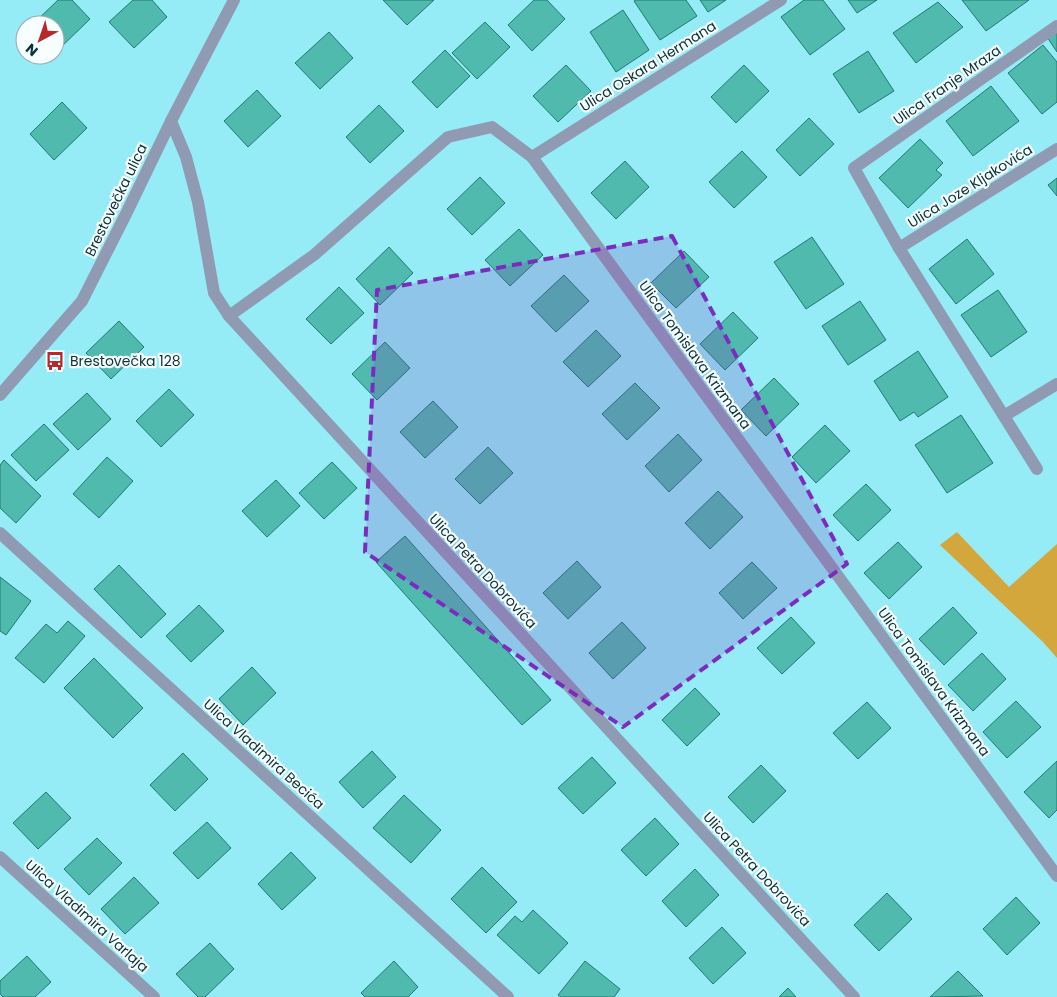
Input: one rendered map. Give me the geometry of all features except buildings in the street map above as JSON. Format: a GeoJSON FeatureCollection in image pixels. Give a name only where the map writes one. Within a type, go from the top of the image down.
{"type":"FeatureCollection","features":[{"type":"Feature","properties":{"kind":"street","name":"Brestovečka ulica"},"geometry":{"type":"LineString","coordinates":[[0,395],[82,301],[171,121],[234,0]]}},
{"type":"Feature","properties":{"kind":"street","name":"Ulica Oskara Hermana"},"geometry":{"type":"LineString","coordinates":[[532,157],[781,0]]}},
{"type":"Feature","properties":{"kind":"street","name":"Ulica Franje Mraza"},"geometry":{"type":"LineString","coordinates":[[899,248],[854,168],[1057,26]]}},
{"type":"Feature","properties":{"kind":"street","name":"Ulica Petra Dobrovića"},"geometry":{"type":"LineString","coordinates":[[171,121],[186,157],[198,202],[214,293],[229,316],[854,997]]}},
{"type":"Feature","properties":{"kind":"street","name":"Ulica Tomislava Krizmana"},"geometry":{"type":"LineString","coordinates":[[229,316],[314,255],[448,137],[492,127],[532,157],[1057,876]]}},
{"type":"Feature","properties":{"kind":"street","name":"Ulica Joze Kljakovića"},"geometry":{"type":"LineString","coordinates":[[899,248],[1057,149]]}},
{"type":"Feature","properties":{"kind":"street"},"geometry":{"type":"LineString","coordinates":[[899,248],[1037,468]]}},
{"type":"Feature","properties":{"kind":"street"},"geometry":{"type":"LineString","coordinates":[[1004,416],[1057,384]]}},
{"type":"Feature","properties":{"kind":"street","name":"Ulica Vladimira Becića"},"geometry":{"type":"LineString","coordinates":[[0,532],[508,997]]}},
{"type":"Feature","properties":{"kind":"street","name":"Ulica Vladimira Varlaja"},"geometry":{"type":"LineString","coordinates":[[0,857],[154,997]]}},
{"type":"Feature","properties":{"kind":"highlighted area"},"geometry":{"type":"Polygon","coordinates":[[[672,236],[847,564],[623,727],[365,552],[377,290],[672,236]]]}},
{"type":"Feature","properties":{"kind":"shaded area"},"geometry":{"type":"Polygon","coordinates":[[[957,532],[1009,587],[1057,544],[1057,658],[1043,642],[940,545],[957,532]]]}},
{"type":"Feature","properties":{"kind":"place","name":"Brestovečka 128"},"geometry":{"type":"Point","coordinates":[55,361]}}]}
